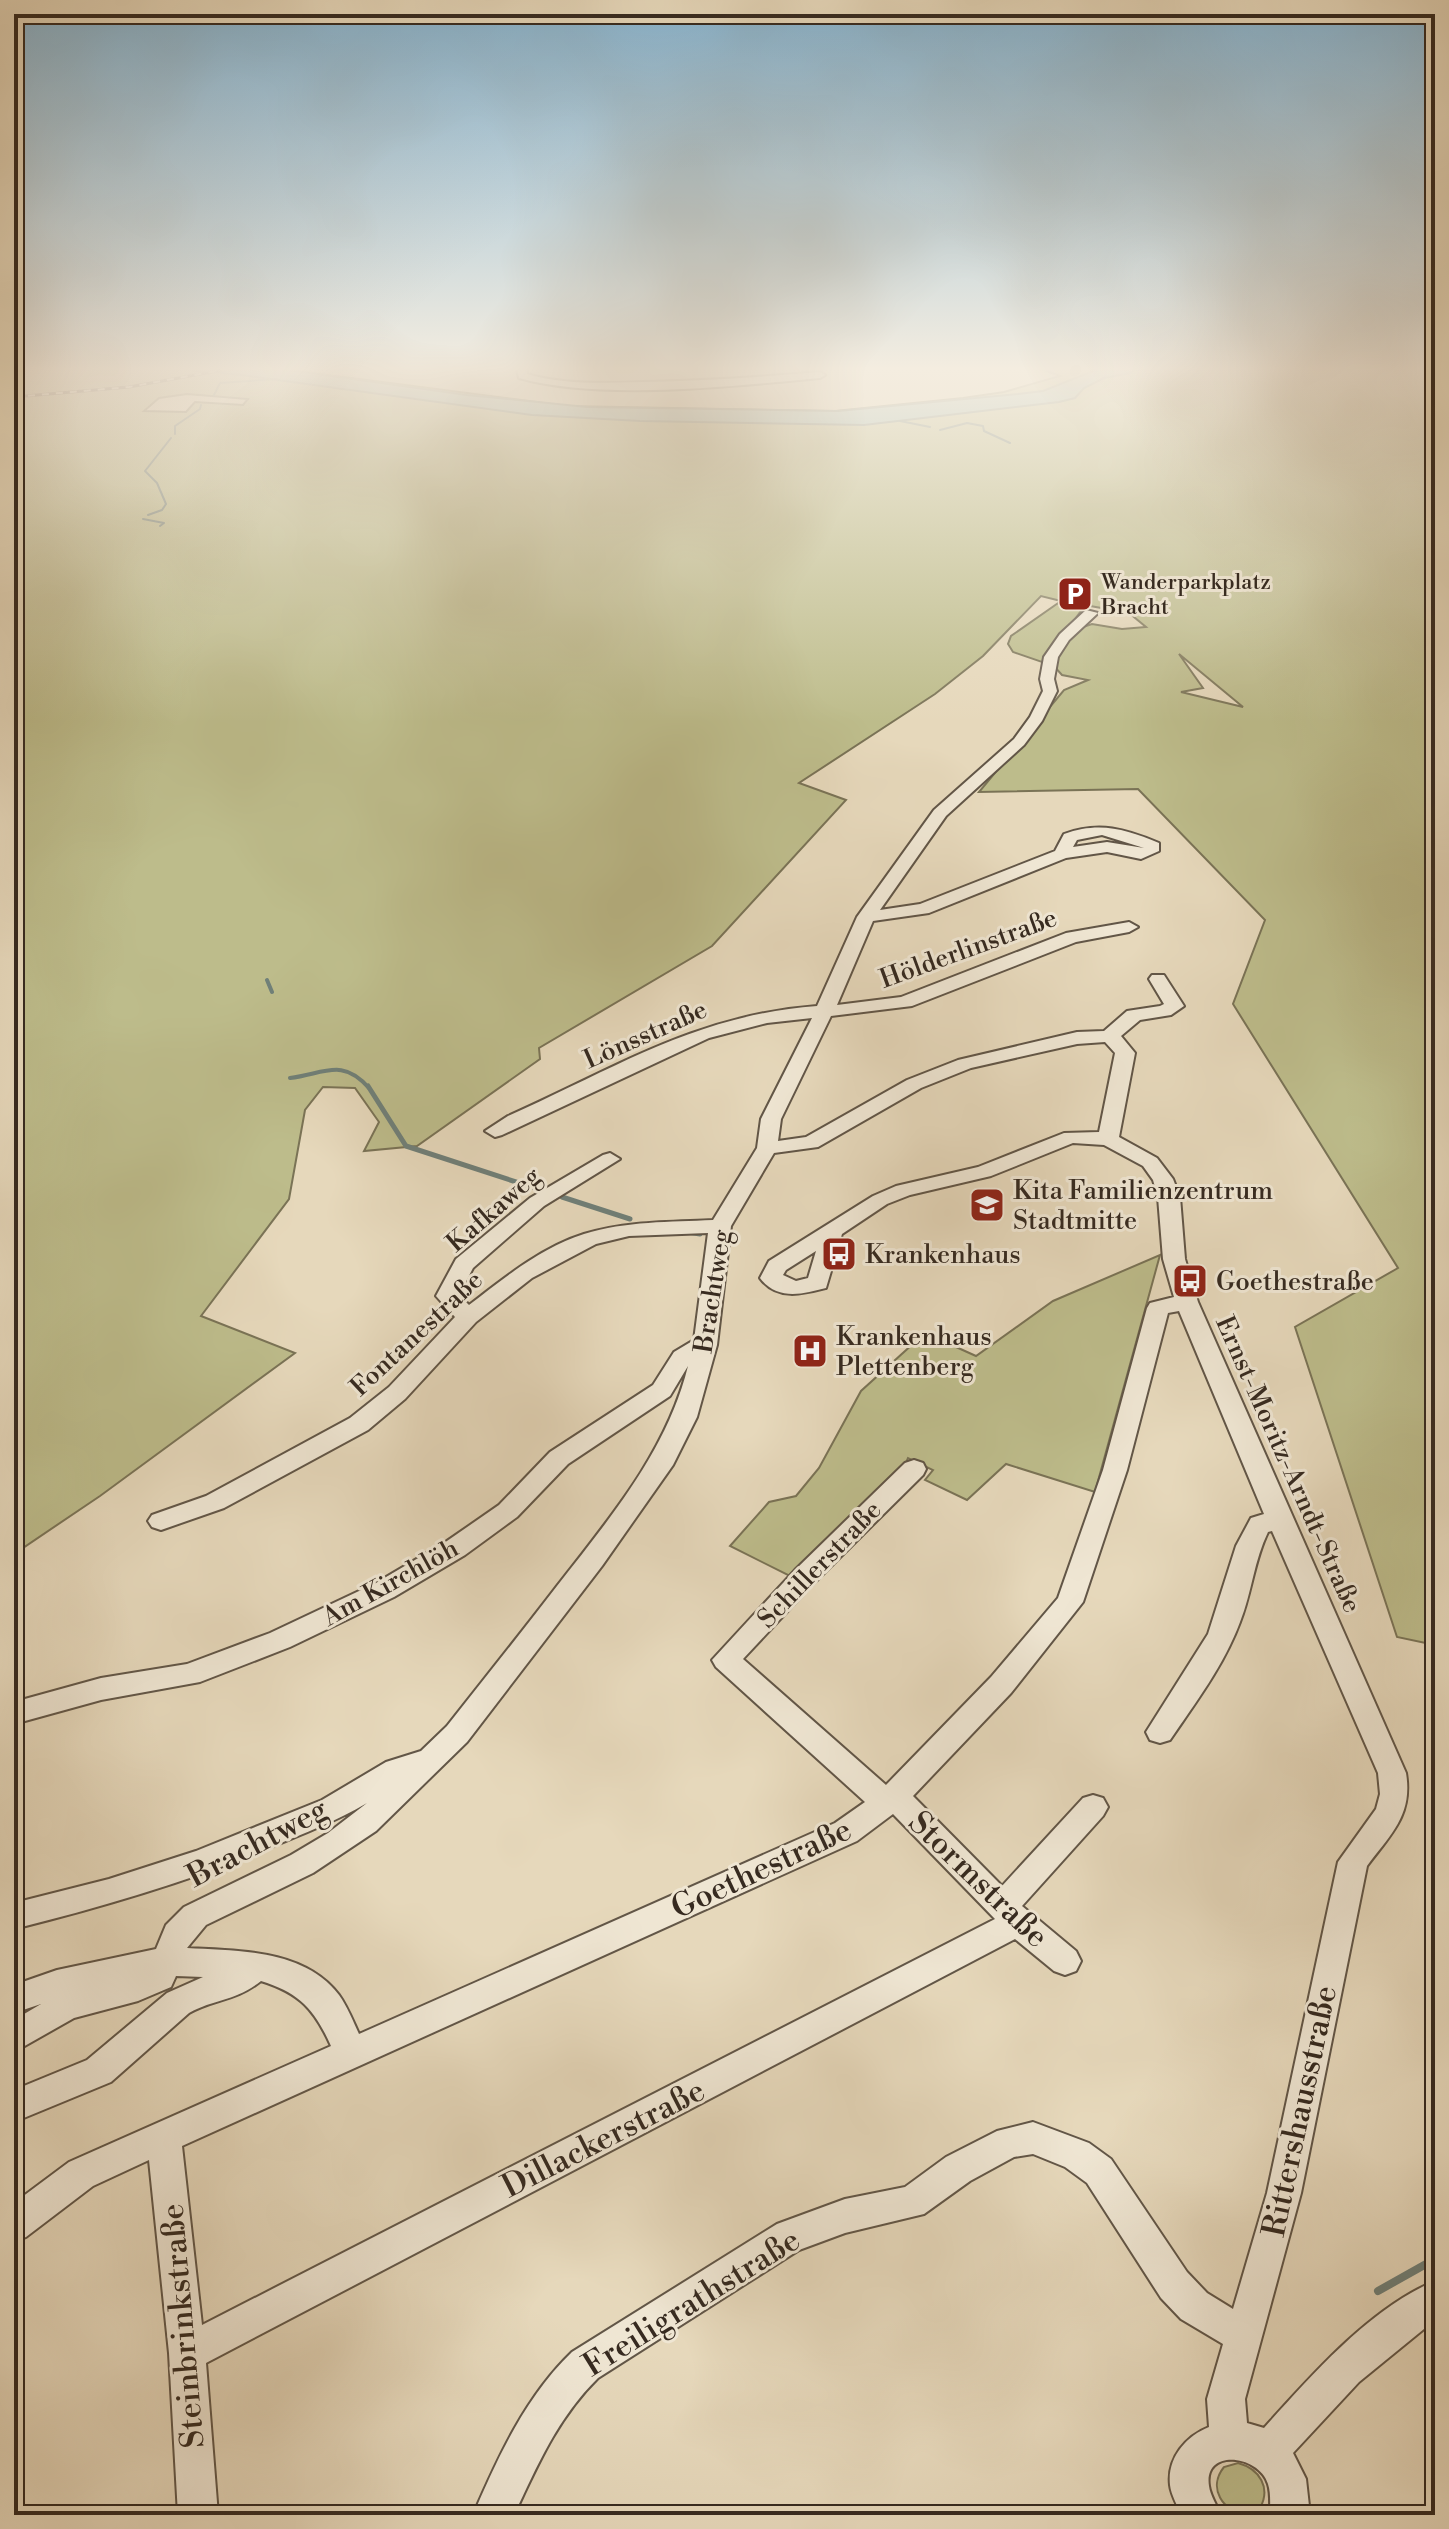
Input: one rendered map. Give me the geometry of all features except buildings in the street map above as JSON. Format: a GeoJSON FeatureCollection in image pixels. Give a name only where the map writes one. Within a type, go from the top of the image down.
{"type":"FeatureCollection","features":[{"type":"Feature","properties":{"kind":"street","name":"Brachtweg"},"geometry":{"type":"LineString","coordinates":[[14,2037],[66,2006],[138,1987],[160,1977],[177,1935],[195,1916],[328,1850],[366,1822],[457,1734],[593,1559],[664,1459],[685,1417],[705,1345],[720,1226],[767,1148],[771,1119],[825,1011],[866,917],[940,813],[1019,742],[1037,718],[1050,691],[1047,683],[1049,661],[1074,627],[1091,613]]}},
{"type":"Feature","properties":{"kind":"street"},"geometry":{"type":"LineString","coordinates":[[866,917],[923,909],[1062,854]]}},
{"type":"Feature","properties":{"kind":"street","name":"Hölderlinstraße"},"geometry":{"type":"LineString","coordinates":[[825,1011],[876,1008],[905,1002],[1072,937],[1129,927]]}},
{"type":"Feature","properties":{"kind":"street"},"geometry":{"type":"LineString","coordinates":[[767,1148],[811,1143],[936,1074],[1077,1038],[1109,1036],[1134,1015],[1164,1011],[1175,1006],[1158,979]]}},
{"type":"Feature","properties":{"kind":"street","name":"Lönsstraße"},"geometry":{"type":"LineString","coordinates":[[495,1131],[516,1118],[575,1095],[684,1039],[747,1021],[825,1011]]}},
{"type":"Feature","properties":{"kind":"street"},"geometry":{"type":"LineString","coordinates":[[1108,1139],[1125,1053],[1120,1044],[1109,1036]]}},
{"type":"Feature","properties":{"kind":"street","name":"Ernst-Moritz-Arndt-Straße"},"geometry":{"type":"LineString","coordinates":[[832,1232],[880,1200],[903,1190],[984,1172],[1071,1137],[1108,1139],[1143,1157],[1163,1179],[1169,1197],[1174,1259],[1187,1302],[1280,1521],[1387,1760],[1395,1794]]}},
{"type":"Feature","properties":{"kind":"street","name":"Kafkaweg"},"geometry":{"type":"LineString","coordinates":[[468,1317],[447,1296],[464,1264],[537,1202],[610,1159]]}},
{"type":"Feature","properties":{"kind":"street","name":"Fontanestraße"},"geometry":{"type":"LineString","coordinates":[[161,1521],[215,1502],[359,1424],[397,1393],[468,1317],[524,1273],[589,1239],[668,1226],[720,1226]]}},
{"type":"Feature","properties":{"kind":"street","name":"Goethestraße"},"geometry":{"type":"LineString","coordinates":[[14,2225],[81,2174],[846,1832],[890,1800],[1001,1685],[1070,1602],[1115,1470],[1158,1308],[1187,1302]]}},
{"type":"Feature","properties":{"kind":"street","name":"Am Kirchlöh"},"geometry":{"type":"LineString","coordinates":[[14,1713],[101,1689],[190,1674],[280,1640],[385,1590],[456,1548],[508,1511],[559,1458],[662,1390],[682,1357],[705,1345]]}},
{"type":"Feature","properties":{"kind":"street","name":"Schillerstraße"},"geometry":{"type":"LineString","coordinates":[[726,1660],[814,1567],[914,1469]]}},
{"type":"Feature","properties":{"kind":"street"},"geometry":{"type":"LineString","coordinates":[[1160,1732],[1214,1650],[1229,1618],[1251,1538],[1260,1524],[1280,1521]]}},
{"type":"Feature","properties":{"kind":"street","name":"Stormstraße"},"geometry":{"type":"LineString","coordinates":[[726,1660],[890,1800],[1065,1961]]}},
{"type":"Feature","properties":{"kind":"street","name":"Brachtweg"},"geometry":{"type":"LineString","coordinates":[[14,1916],[109,1892],[203,1862],[332,1809],[396,1770],[427,1761]]}},
{"type":"Feature","properties":{"kind":"street","name":"Rittershausstraße"},"geometry":{"type":"LineString","coordinates":[[1229,2437],[1226,2399],[1284,2193],[1353,1862],[1389,1814],[1395,1794]]}},
{"type":"Feature","properties":{"kind":"street","name":"Dillackerstraße"},"geometry":{"type":"LineString","coordinates":[[187,2353],[1011,1914],[1093,1807]]}},
{"type":"Feature","properties":{"kind":"street"},"geometry":{"type":"LineString","coordinates":[[14,1999],[57,1984],[165,1961],[257,1966],[291,1976],[321,1997],[330,2008],[351,2053]]}},
{"type":"Feature","properties":{"kind":"street"},"geometry":{"type":"LineString","coordinates":[[14,2106],[99,2071],[178,2003],[195,1993],[232,1985],[257,1966]]}},
{"type":"Feature","properties":{"kind":"street","name":"Steinbrinkstraße"},"geometry":{"type":"LineString","coordinates":[[164,2138],[187,2353],[198,2515]]}},
{"type":"Feature","properties":{"kind":"street","name":"Freiligrathstraße"},"geometry":{"type":"LineString","coordinates":[[493,2515],[550,2405],[573,2375],[585,2365],[789,2236],[856,2213],[912,2202],[958,2169],[1009,2142],[1033,2138],[1052,2144],[1077,2155],[1099,2171],[1174,2285],[1194,2306],[1245,2337]]}},
{"type":"Feature","properties":{"kind":"street"},"geometry":{"type":"LineString","coordinates":[[1268,2452],[1350,2362],[1397,2323],[1435,2299]]}},
{"type":"Feature","properties":{"kind":"street"},"geometry":{"type":"LineString","coordinates":[[1194,2512],[1193,2466],[1206,2446],[1229,2437],[1242,2439],[1268,2452],[1289,2481],[1290,2515]]}},
{"type":"Feature","properties":{"kind":"shaded area"},"geometry":{"type":"Polygon","coordinates":[[[14,487],[1435,487],[1435,1645],[1397,1637],[1295,1327],[1398,1268],[1233,1004],[1265,920],[1138,789],[979,792],[1064,690],[1088,680],[1062,675],[1054,666],[1013,652],[1008,644],[1011,636],[1061,601],[1041,596],[983,656],[935,694],[799,783],[846,800],[712,946],[539,1048],[540,1059],[417,1146],[364,1151],[379,1122],[355,1088],[323,1087],[305,1110],[289,1199],[201,1316],[295,1353],[100,1496],[14,1554],[14,487]],[[1068,602],[1083,608],[1065,633],[1092,624],[1122,629],[1146,627],[1129,613],[1068,602]],[[1179,654],[1203,688],[1181,692],[1243,707],[1179,654]]]}},
{"type":"Feature","properties":{"kind":"shaded area"},"geometry":{"type":"Polygon","coordinates":[[[1160,1255],[1095,1492],[1006,1464],[967,1500],[925,1480],[933,1470],[908,1458],[903,1469],[798,1580],[730,1546],[769,1502],[796,1496],[819,1468],[861,1391],[925,1333],[976,1356],[1053,1301],[1160,1255]]]}},
{"type":"Feature","properties":{"kind":"shaded area"},"geometry":{"type":"Polygon","coordinates":[[[1238,2463],[1258,2475],[1264,2487],[1260,2508],[1247,2515],[1231,2509],[1217,2491],[1219,2475],[1224,2467],[1238,2463]]]}},
{"type":"Feature","properties":{"kind":"waterway"},"geometry":{"type":"LineString","coordinates":[[148,515],[162,510],[166,504],[159,487]]}},
{"type":"Feature","properties":{"kind":"waterway"},"geometry":{"type":"LineString","coordinates":[[143,519],[164,523],[160,526]]}},
{"type":"Feature","properties":{"kind":"waterway"},"geometry":{"type":"LineString","coordinates":[[267,980],[272,992]]}},
{"type":"Feature","properties":{"kind":"waterway"},"geometry":{"type":"LineString","coordinates":[[290,1078],[341,1070],[369,1088]]}},
{"type":"Feature","properties":{"kind":"waterway"},"geometry":{"type":"LineString","coordinates":[[368,1086],[406,1146],[544,1191]]}},
{"type":"Feature","properties":{"kind":"waterway"},"geometry":{"type":"LineString","coordinates":[[562,1197],[630,1219]]}},
{"type":"Feature","properties":{"kind":"waterway"},"geometry":{"type":"LineString","coordinates":[[688,1232],[700,1234]]}},
{"type":"Feature","properties":{"kind":"waterway"},"geometry":{"type":"LineString","coordinates":[[1378,2291],[1435,2259]]}},
{"type":"Feature","properties":{"kind":"place","name":"Wanderparkplatz Bracht"},"geometry":{"type":"Point","coordinates":[1075,594]}},
{"type":"Feature","properties":{"kind":"place","name":"Kita Familienzentrum Stadtmitte"},"geometry":{"type":"Point","coordinates":[987,1205]}},
{"type":"Feature","properties":{"kind":"place","name":"Krankenhaus"},"geometry":{"type":"Point","coordinates":[839,1254]}},
{"type":"Feature","properties":{"kind":"place","name":"Goethestraße"},"geometry":{"type":"Point","coordinates":[1190,1281]}},
{"type":"Feature","properties":{"kind":"place","name":"Krankenhaus Plettenberg"},"geometry":{"type":"Point","coordinates":[810,1351]}}]}
